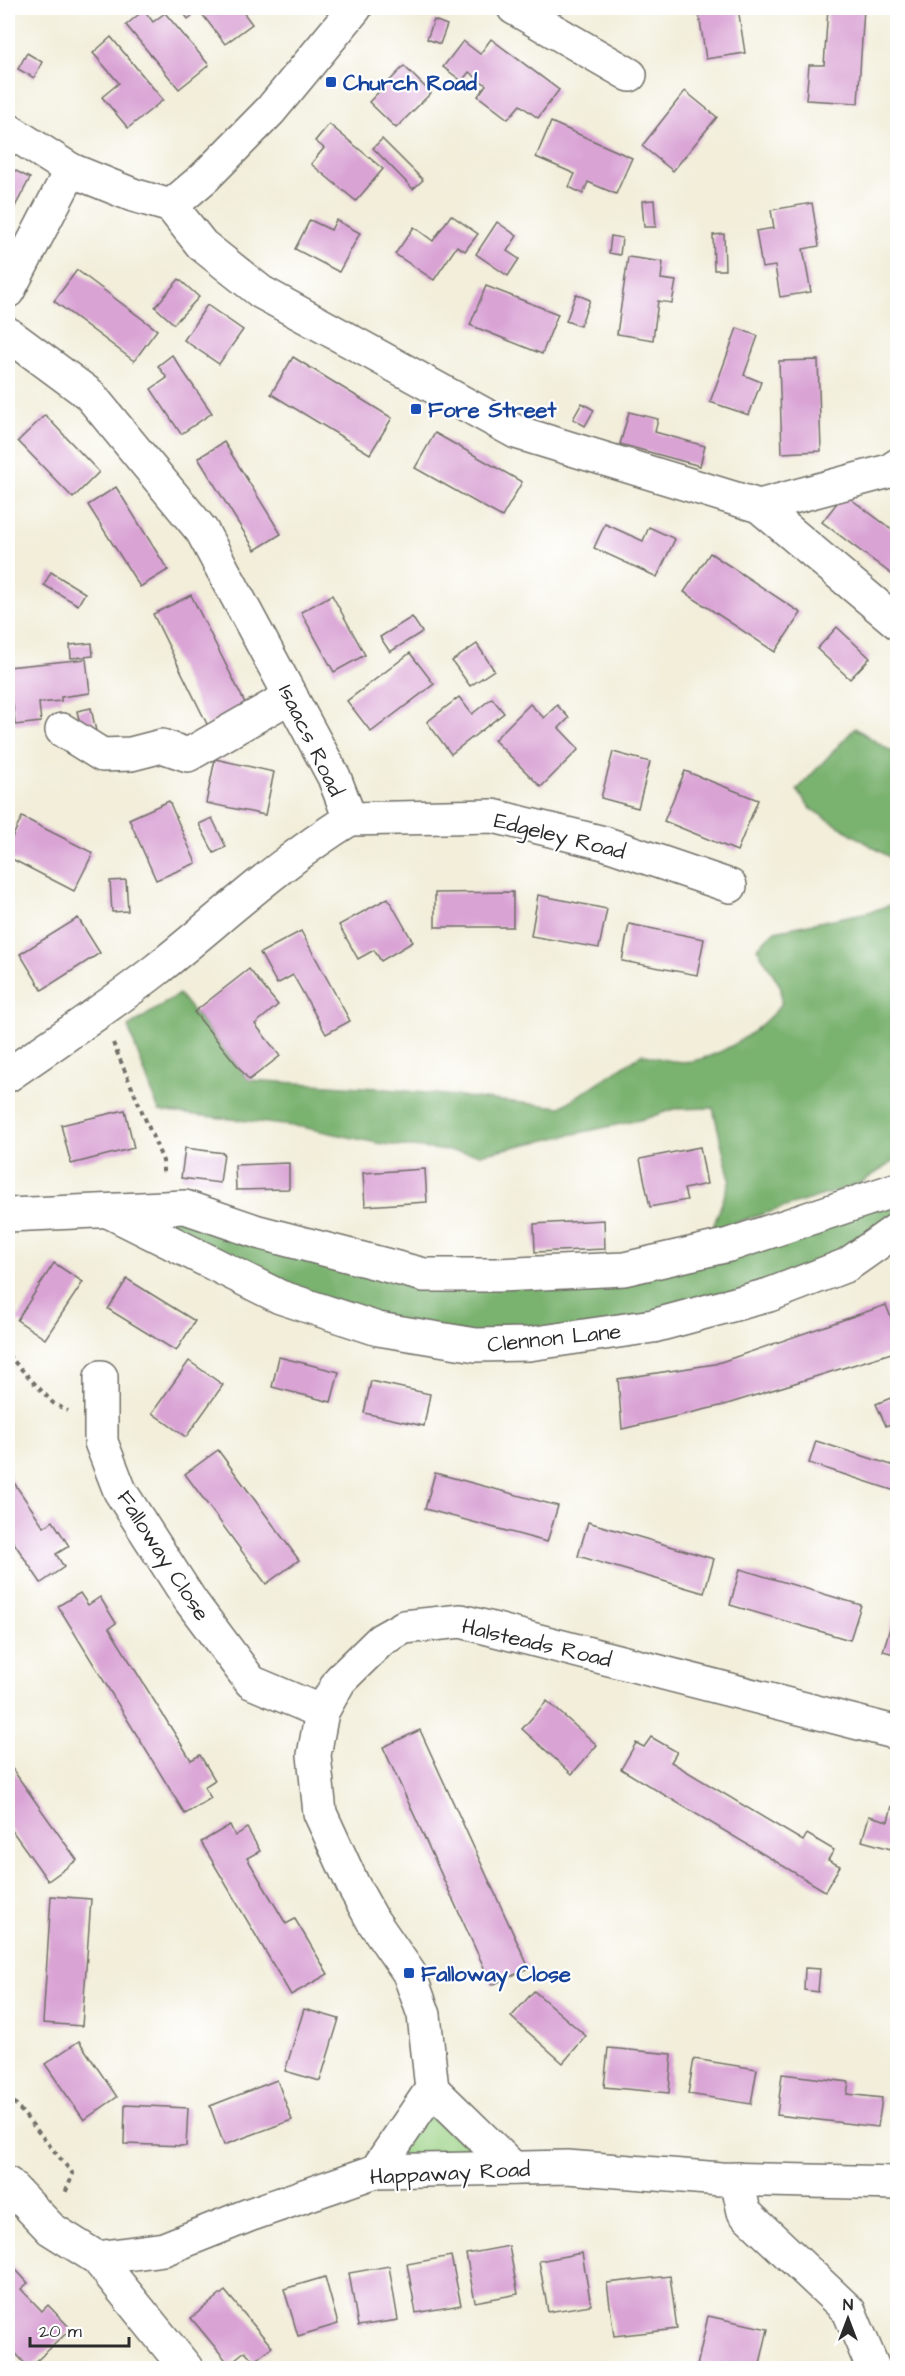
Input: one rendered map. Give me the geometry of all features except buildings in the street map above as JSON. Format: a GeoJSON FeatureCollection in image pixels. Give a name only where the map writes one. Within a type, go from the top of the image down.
{"type":"FeatureCollection","features":[{"type":"Feature","properties":{"kind":"street"},"geometry":{"type":"LineString","coordinates":[[171,206],[205,177],[270,111],[355,8]]}},
{"type":"Feature","properties":{"kind":"street"},"geometry":{"type":"LineString","coordinates":[[514,8],[630,75]]}},
{"type":"Feature","properties":{"kind":"street"},"geometry":{"type":"LineString","coordinates":[[8,130],[71,170],[133,195],[171,206],[202,245],[261,292],[516,432],[759,506],[897,623]]}},
{"type":"Feature","properties":{"kind":"street"},"geometry":{"type":"LineString","coordinates":[[8,291],[71,170]]}},
{"type":"Feature","properties":{"kind":"street","name":"Isaacs Road"},"geometry":{"type":"LineString","coordinates":[[8,334],[89,394],[202,531],[334,777],[350,819],[319,838],[250,890],[157,969],[97,1015],[10,1066]]}},
{"type":"Feature","properties":{"kind":"street"},"geometry":{"type":"LineString","coordinates":[[759,506],[889,471],[897,465]]}},
{"type":"Feature","properties":{"kind":"street"},"geometry":{"type":"LineString","coordinates":[[62,730],[102,755],[131,754],[162,746],[188,755],[291,696]]}},
{"type":"Feature","properties":{"kind":"street","name":"Edgeley Road"},"geometry":{"type":"LineString","coordinates":[[350,819],[493,816],[604,843],[730,886]]}},
{"type":"Feature","properties":{"kind":"street","name":"Clennon Lane"},"geometry":{"type":"LineString","coordinates":[[8,1215],[166,1206],[185,1207],[258,1233],[423,1275],[498,1275],[624,1269],[729,1245],[897,1189]]}},
{"type":"Feature","properties":{"kind":"street","name":"Clennon Lane"},"geometry":{"type":"LineString","coordinates":[[107,1211],[280,1296],[378,1329],[476,1345],[529,1344],[653,1326],[769,1295],[847,1265],[896,1236]]}},
{"type":"Feature","properties":{"kind":"street","name":"Falloway Close"},"geometry":{"type":"LineString","coordinates":[[101,1377],[101,1442],[120,1491],[190,1600],[251,1682],[322,1712]]}},
{"type":"Feature","properties":{"kind":"street","name":"Halsteads Road"},"geometry":{"type":"LineString","coordinates":[[432,2089],[424,2015],[409,1974],[373,1921],[353,1885],[320,1813],[314,1755],[322,1712],[340,1680],[381,1640],[404,1626],[461,1621],[897,1733]]}},
{"type":"Feature","properties":{"kind":"street"},"geometry":{"type":"LineString","coordinates":[[376,2170],[432,2089],[513,2168]]}},
{"type":"Feature","properties":{"kind":"street","name":"Happaway Road"},"geometry":{"type":"LineString","coordinates":[[97,2258],[164,2249],[249,2215],[376,2170],[567,2167],[737,2179],[897,2183]]}},
{"type":"Feature","properties":{"kind":"street"},"geometry":{"type":"LineString","coordinates":[[737,2179],[744,2212],[849,2311],[873,2368]]}},
{"type":"Feature","properties":{"kind":"street"},"geometry":{"type":"LineString","coordinates":[[8,2184],[51,2229],[97,2258],[186,2368]]}},
{"type":"Feature","properties":{"kind":"path"},"geometry":{"type":"LineString","coordinates":[[97,1015],[108,1030],[163,1161],[166,1206]]}},
{"type":"Feature","properties":{"kind":"path"},"geometry":{"type":"LineString","coordinates":[[8,1354],[53,1403],[101,1427]]}},
{"type":"Feature","properties":{"kind":"path"},"geometry":{"type":"LineString","coordinates":[[8,1902],[11,1907],[8,1965]]}},
{"type":"Feature","properties":{"kind":"path"},"geometry":{"type":"LineString","coordinates":[[8,2096],[73,2174],[51,2229]]}},
{"type":"Feature","properties":{"kind":"green space"},"geometry":{"type":"Polygon","coordinates":[[[855,728],[897,755],[897,862],[811,809],[797,790],[855,728]]]}},
{"type":"Feature","properties":{"kind":"green space"},"geometry":{"type":"Polygon","coordinates":[[[897,902],[897,1159],[859,1184],[712,1230],[730,1180],[713,1108],[674,1109],[644,1119],[481,1154],[382,1144],[302,1127],[159,1111],[128,1027],[179,994],[249,1080],[377,1088],[561,1107],[642,1054],[676,1061],[697,1060],[732,1046],[763,1023],[781,1005],[781,987],[757,948],[775,931],[873,911],[897,902]]]}},
{"type":"Feature","properties":{"kind":"green space"},"geometry":{"type":"Polygon","coordinates":[[[898,1189],[897,1229],[847,1265],[529,1344],[378,1329],[107,1211],[185,1207],[423,1275],[624,1269],[898,1189]]]}},
{"type":"Feature","properties":{"kind":"green space"},"geometry":{"type":"Polygon","coordinates":[[[432,2089],[513,2168],[376,2171],[432,2089]]]}},
{"type":"Feature","properties":{"kind":"place","name":"Church Road"},"geometry":{"type":"Point","coordinates":[331,82]}},
{"type":"Feature","properties":{"kind":"place","name":"Fore Street"},"geometry":{"type":"Point","coordinates":[416,409]}},
{"type":"Feature","properties":{"kind":"place","name":"Falloway Close"},"geometry":{"type":"Point","coordinates":[409,1973]}}]}
